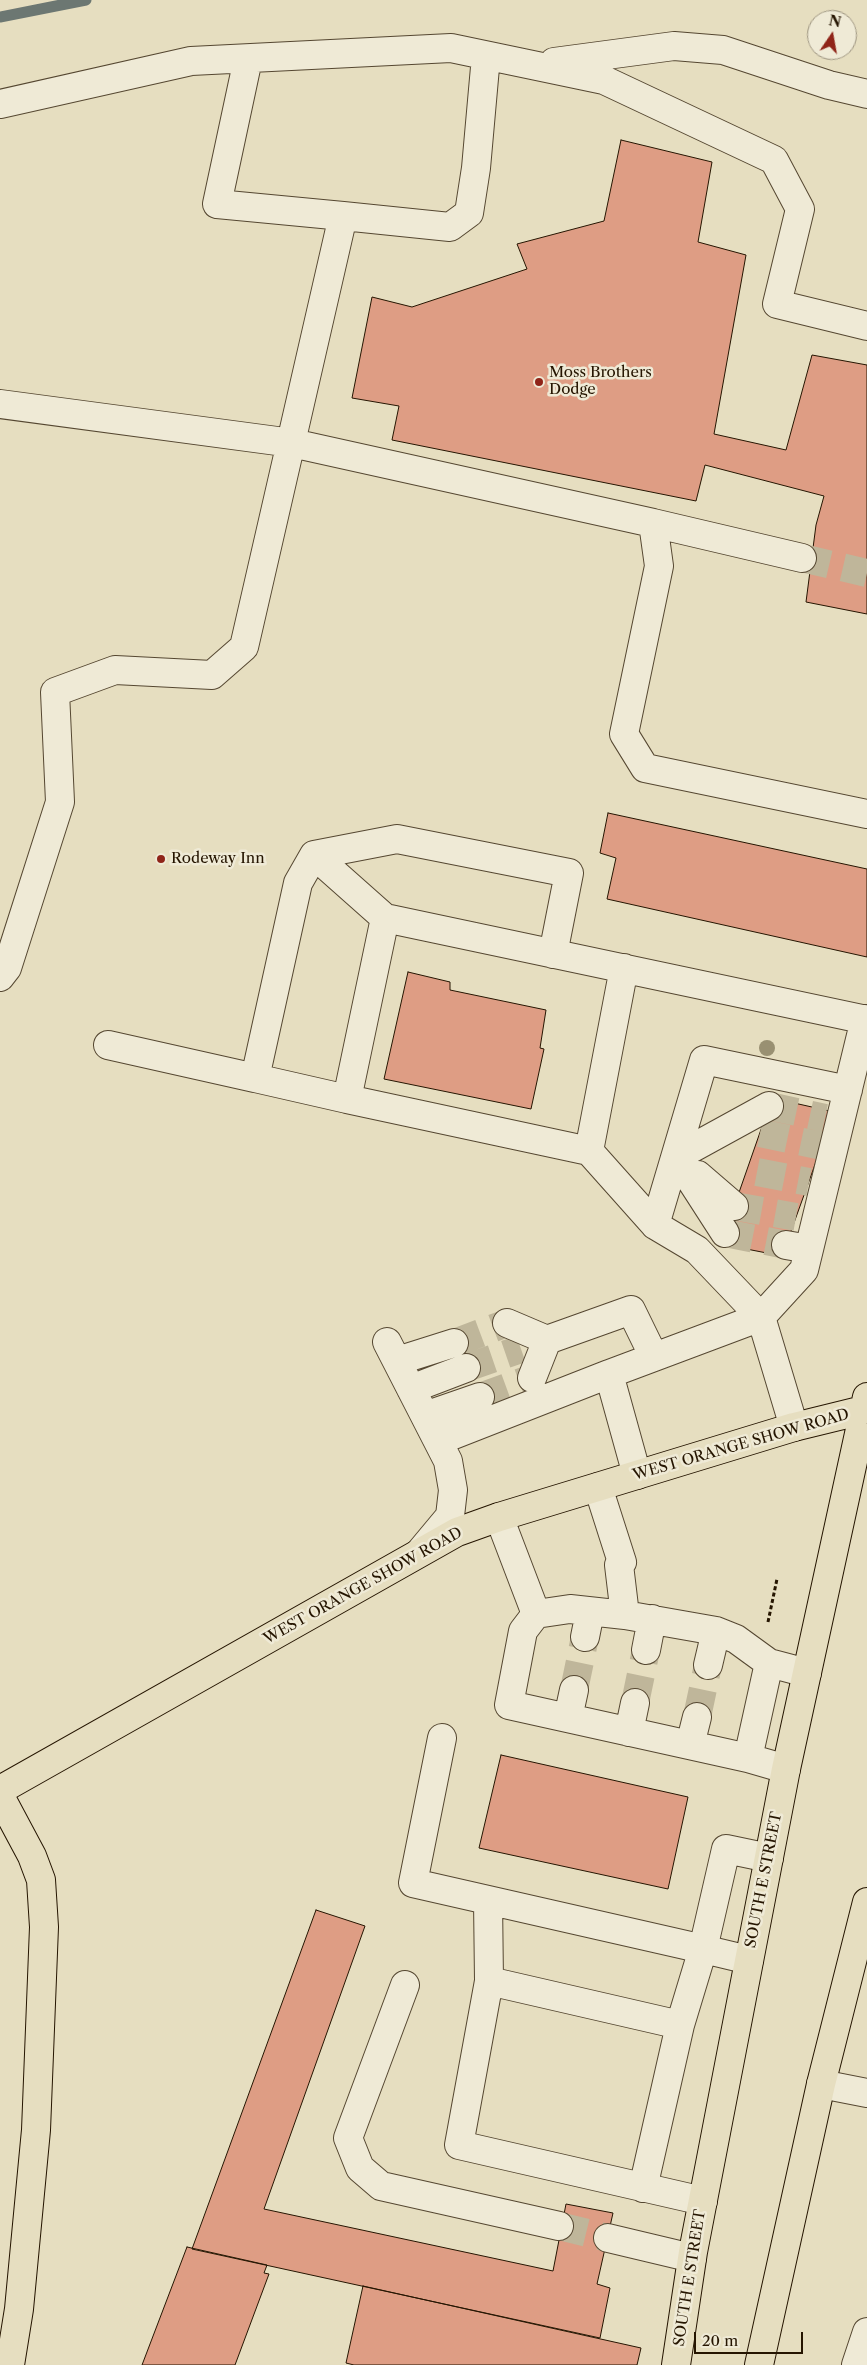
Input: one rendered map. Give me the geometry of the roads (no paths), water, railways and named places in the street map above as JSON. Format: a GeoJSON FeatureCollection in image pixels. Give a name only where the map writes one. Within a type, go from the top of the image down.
{"type":"FeatureCollection","features":[{"type":"Feature","properties":{"kind":"main road","name":"WEST ORANGE SHOW ROAD"},"geometry":{"type":"LineString","coordinates":[[0,1790],[457,1532],[499,1517],[866,1405]]}},
{"type":"Feature","properties":{"kind":"main road","name":"SOUTH E STREET"},"geometry":{"type":"LineString","coordinates":[[676,2365],[692,2258],[748,1960],[786,1769],[866,1405]]}},
{"type":"Feature","properties":{"kind":"main road"},"geometry":{"type":"LineString","coordinates":[[0,1796],[32,1856],[41,1880],[44,1927],[36,2130],[19,2309],[10,2365]]}},
{"type":"Feature","properties":{"kind":"main road"},"geometry":{"type":"LineString","coordinates":[[759,2365],[821,2084],[867,1902]]}},
{"type":"Feature","properties":{"kind":"lane"},"geometry":{"type":"LineString","coordinates":[[533,65],[674,46],[723,50],[829,85],[867,94]]}},
{"type":"Feature","properties":{"kind":"lane"},"geometry":{"type":"LineString","coordinates":[[0,104],[191,61],[451,48],[604,80],[774,160],[800,209],[777,304],[867,326]]}},
{"type":"Feature","properties":{"kind":"lane"},"geometry":{"type":"LineString","coordinates":[[248,59],[217,204],[450,227],[468,214],[476,168],[486,56]]}},
{"type":"Feature","properties":{"kind":"lane"},"geometry":{"type":"LineString","coordinates":[[0,977],[7,968],[60,802],[55,692],[115,670],[212,674],[244,648],[343,216]]}},
{"type":"Feature","properties":{"kind":"lane"},"geometry":{"type":"LineString","coordinates":[[0,404],[292,443],[802,558]]}},
{"type":"Feature","properties":{"kind":"lane"},"geometry":{"type":"LineString","coordinates":[[652,523],[659,566],[624,734],[645,768],[867,814]]}},
{"type":"Feature","properties":{"kind":"lane"},"geometry":{"type":"LineString","coordinates":[[255,1078],[298,883],[314,855],[397,839],[569,873],[553,954]]}},
{"type":"Feature","properties":{"kind":"lane"},"geometry":{"type":"LineString","coordinates":[[314,855],[385,918],[866,1019],[848,1090],[832,1120],[828,1147],[798,1247],[804,1270],[761,1317],[438,1441]]}},
{"type":"Feature","properties":{"kind":"lane"},"geometry":{"type":"LineString","coordinates":[[347,1098],[385,918]]}},
{"type":"Feature","properties":{"kind":"lane"},"geometry":{"type":"LineString","coordinates":[[589,1151],[624,968]]}},
{"type":"Feature","properties":{"kind":"lane"},"geometry":{"type":"LineString","coordinates":[[108,1045],[589,1151],[654,1225],[697,1250],[761,1317],[794,1427]]}},
{"type":"Feature","properties":{"kind":"lane"},"geometry":{"type":"LineString","coordinates":[[654,1225],[704,1060],[848,1090]]}},
{"type":"Feature","properties":{"kind":"lane"},"geometry":{"type":"LineString","coordinates":[[676,1157],[769,1106]]}},
{"type":"Feature","properties":{"kind":"lane"},"geometry":{"type":"LineString","coordinates":[[676,1157],[760,1133]]}},
{"type":"Feature","properties":{"kind":"lane"},"geometry":{"type":"LineString","coordinates":[[676,1157],[734,1206]]}},
{"type":"Feature","properties":{"kind":"lane"},"geometry":{"type":"LineString","coordinates":[[676,1157],[725,1233]]}},
{"type":"Feature","properties":{"kind":"lane"},"geometry":{"type":"LineString","coordinates":[[521,1349],[631,1310],[654,1357]]}},
{"type":"Feature","properties":{"kind":"lane"},"geometry":{"type":"LineString","coordinates":[[508,1323],[547,1340]]}},
{"type":"Feature","properties":{"kind":"lane"},"geometry":{"type":"LineString","coordinates":[[532,1378],[547,1340]]}},
{"type":"Feature","properties":{"kind":"lane"},"geometry":{"type":"LineString","coordinates":[[420,1552],[450,1516],[453,1490],[448,1461],[392,1352],[454,1343]]}},
{"type":"Feature","properties":{"kind":"lane"},"geometry":{"type":"LineString","coordinates":[[411,1389],[466,1368]]}},
{"type":"Feature","properties":{"kind":"lane"},"geometry":{"type":"LineString","coordinates":[[610,1374],[637,1475]]}},
{"type":"Feature","properties":{"kind":"lane"},"geometry":{"type":"LineString","coordinates":[[425,1416],[480,1398]]}},
{"type":"Feature","properties":{"kind":"lane"},"geometry":{"type":"LineString","coordinates":[[598,1487],[622,1562],[619,1565],[625,1615]]}},
{"type":"Feature","properties":{"kind":"lane"},"geometry":{"type":"LineString","coordinates":[[499,1517],[536,1614]]}},
{"type":"Feature","properties":{"kind":"lane"},"geometry":{"type":"LineString","coordinates":[[786,1769],[748,1758],[509,1706],[523,1631],[536,1614],[570,1609],[588,1625],[625,1615],[716,1631],[736,1639],[769,1662],[807,1673]]}},
{"type":"Feature","properties":{"kind":"lane"},"geometry":{"type":"LineString","coordinates":[[646,1650],[652,1619]]}},
{"type":"Feature","properties":{"kind":"lane"},"geometry":{"type":"LineString","coordinates":[[708,1665],[716,1631]]}},
{"type":"Feature","properties":{"kind":"lane"},"geometry":{"type":"LineString","coordinates":[[748,1758],[769,1662]]}},
{"type":"Feature","properties":{"kind":"lane"},"geometry":{"type":"LineString","coordinates":[[568,1718],[574,1690]]}},
{"type":"Feature","properties":{"kind":"lane"},"geometry":{"type":"LineString","coordinates":[[629,1732],[635,1703]]}},
{"type":"Feature","properties":{"kind":"lane"},"geometry":{"type":"LineString","coordinates":[[690,1745],[697,1717]]}},
{"type":"Feature","properties":{"kind":"lane"},"geometry":{"type":"LineString","coordinates":[[442,1738],[413,1883],[748,1960]]}},
{"type":"Feature","properties":{"kind":"lane"},"geometry":{"type":"LineString","coordinates":[[643,2188],[680,2025],[703,1949],[726,1849],[769,1858]]}},
{"type":"Feature","properties":{"kind":"lane"},"geometry":{"type":"LineString","coordinates":[[488,1900],[489,1981],[459,2145],[703,2202]]}},
{"type":"Feature","properties":{"kind":"lane"},"geometry":{"type":"LineString","coordinates":[[489,1981],[680,2025]]}},
{"type":"Feature","properties":{"kind":"lane"},"geometry":{"type":"LineString","coordinates":[[405,1985],[348,2138],[360,2168],[381,2186],[559,2226]]}},
{"type":"Feature","properties":{"kind":"lane"},"geometry":{"type":"LineString","coordinates":[[821,2084],[867,2093]]}},
{"type":"Feature","properties":{"kind":"lane"},"geometry":{"type":"LineString","coordinates":[[608,2238],[692,2258]]}},
{"type":"Feature","properties":{"kind":"lane"},"geometry":{"type":"LineString","coordinates":[[856,2365],[867,2332]]}},
{"type":"Feature","properties":{"kind":"waterway"},"geometry":{"type":"LineString","coordinates":[[0,17],[86,0]]}},
{"type":"Feature","properties":{"kind":"tunnel"},"geometry":{"type":"LineString","coordinates":[[802,558],[867,573]]}},
{"type":"Feature","properties":{"kind":"tunnel"},"geometry":{"type":"LineString","coordinates":[[769,1106],[825,1118]]}},
{"type":"Feature","properties":{"kind":"tunnel"},"geometry":{"type":"LineString","coordinates":[[760,1133],[822,1146]]}},
{"type":"Feature","properties":{"kind":"tunnel"},"geometry":{"type":"LineString","coordinates":[[757,1172],[809,1182]]}},
{"type":"Feature","properties":{"kind":"tunnel"},"geometry":{"type":"LineString","coordinates":[[734,1206],[796,1217]]}},
{"type":"Feature","properties":{"kind":"tunnel"},"geometry":{"type":"LineString","coordinates":[[725,1233],[786,1245]]}},
{"type":"Feature","properties":{"kind":"tunnel"},"geometry":{"type":"LineString","coordinates":[[454,1343],[507,1323]]}},
{"type":"Feature","properties":{"kind":"tunnel"},"geometry":{"type":"LineString","coordinates":[[466,1368],[521,1349]]}},
{"type":"Feature","properties":{"kind":"tunnel"},"geometry":{"type":"LineString","coordinates":[[480,1397],[532,1378]]}},
{"type":"Feature","properties":{"kind":"tunnel"},"geometry":{"type":"LineString","coordinates":[[574,1690],[585,1637]]}},
{"type":"Feature","properties":{"kind":"tunnel"},"geometry":{"type":"LineString","coordinates":[[635,1703],[646,1650]]}},
{"type":"Feature","properties":{"kind":"tunnel"},"geometry":{"type":"LineString","coordinates":[[697,1717],[708,1665]]}},
{"type":"Feature","properties":{"kind":"tunnel"},"geometry":{"type":"LineString","coordinates":[[559,2226],[608,2238]]}},
{"type":"Feature","properties":{"kind":"place","name":"Moss Brothers Dodge"},"geometry":{"type":"Point","coordinates":[539,382]}},
{"type":"Feature","properties":{"kind":"place","name":"Rodeway Inn"},"geometry":{"type":"Point","coordinates":[161,859]}}]}
